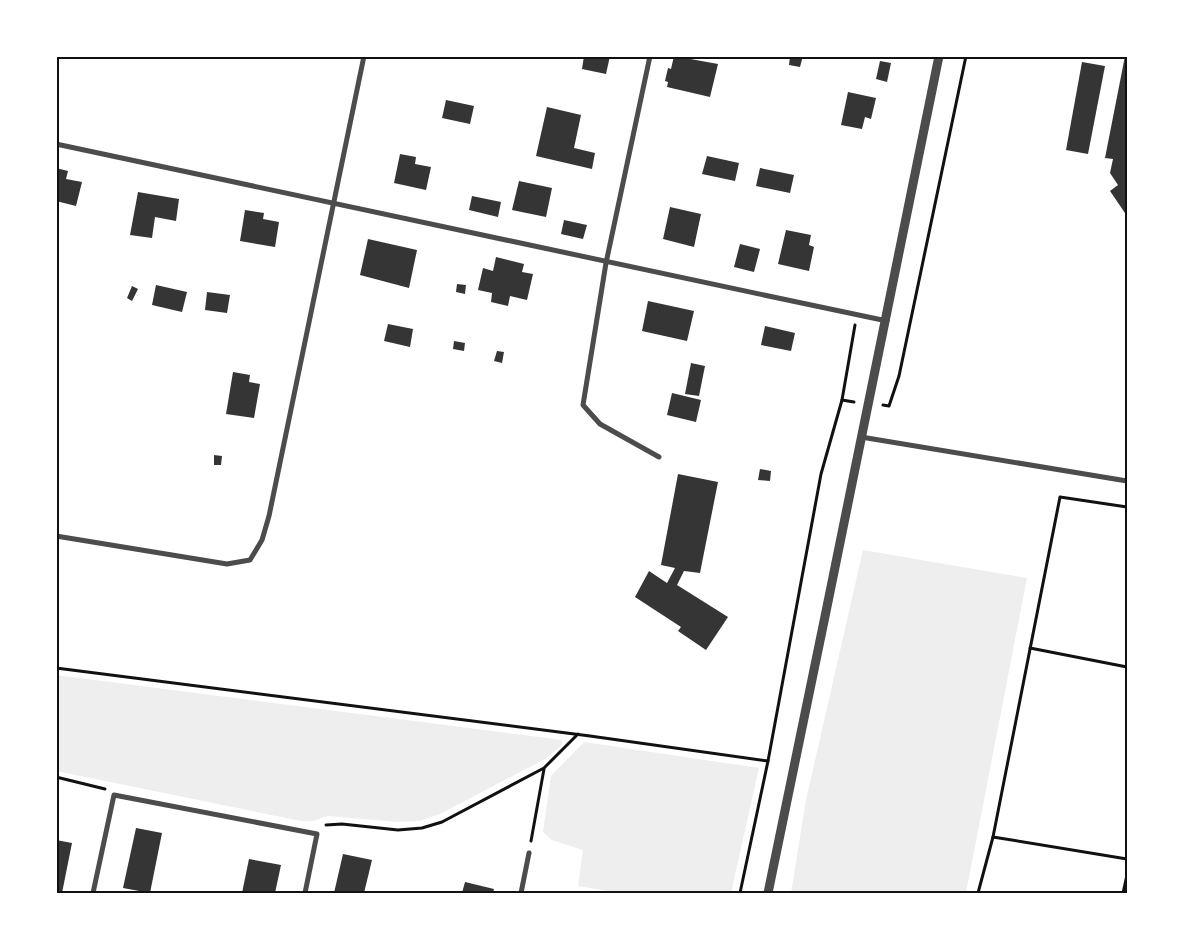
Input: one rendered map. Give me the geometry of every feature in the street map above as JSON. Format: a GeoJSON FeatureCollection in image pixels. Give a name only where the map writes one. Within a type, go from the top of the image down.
{"type":"FeatureCollection","features":[{"type":"Feature","properties":{"kind":"street"},"geometry":{"type":"LineString","coordinates":[[56,536],[227,564],[250,560],[262,540],[269,516],[364,56]]}},
{"type":"Feature","properties":{"kind":"street"},"geometry":{"type":"LineString","coordinates":[[650,56],[606,263],[583,405],[600,424],[659,458]]}},
{"type":"Feature","properties":{"kind":"street"},"geometry":{"type":"LineString","coordinates":[[768,893],[940,56]]}},
{"type":"Feature","properties":{"kind":"street"},"geometry":{"type":"LineString","coordinates":[[56,144],[333,201],[606,263],[887,321]]}},
{"type":"Feature","properties":{"kind":"street"},"geometry":{"type":"LineString","coordinates":[[861,437],[1127,481]]}},
{"type":"Feature","properties":{"kind":"street"},"geometry":{"type":"LineString","coordinates":[[93,893],[114,795],[317,834],[305,893]]}},
{"type":"Feature","properties":{"kind":"street"},"geometry":{"type":"LineString","coordinates":[[521,893],[529,853]]}},
{"type":"Feature","properties":{"kind":"path"},"geometry":{"type":"LineString","coordinates":[[842,400],[889,406],[900,376],[966,56]]}},
{"type":"Feature","properties":{"kind":"path"},"geometry":{"type":"LineString","coordinates":[[740,893],[768,761],[821,474],[842,400],[856,315]]}},
{"type":"Feature","properties":{"kind":"path"},"geometry":{"type":"LineString","coordinates":[[978,893],[993,837],[1060,497],[1127,508]]}},
{"type":"Feature","properties":{"kind":"path"},"geometry":{"type":"LineString","coordinates":[[1030,648],[1127,667]]}},
{"type":"Feature","properties":{"kind":"path"},"geometry":{"type":"LineString","coordinates":[[56,668],[578,734],[768,761]]}},
{"type":"Feature","properties":{"kind":"path"},"geometry":{"type":"LineString","coordinates":[[317,834],[324,826],[342,824],[398,830],[422,828],[442,822],[544,768],[578,734]]}},
{"type":"Feature","properties":{"kind":"path"},"geometry":{"type":"LineString","coordinates":[[529,853],[544,768]]}},
{"type":"Feature","properties":{"kind":"path"},"geometry":{"type":"LineString","coordinates":[[56,777],[103,787],[114,795]]}},
{"type":"Feature","properties":{"kind":"path"},"geometry":{"type":"LineString","coordinates":[[993,837],[1127,859]]}},
{"type":"Feature","properties":{"kind":"path"},"geometry":{"type":"LineString","coordinates":[[1124,893],[1127,875]]}},
{"type":"Feature","properties":{"kind":"shaded area"},"geometry":{"type":"Polygon","coordinates":[[[863,550],[1027,578],[966,893],[791,893],[806,800],[863,550]]]}},
{"type":"Feature","properties":{"kind":"shaded area"},"geometry":{"type":"Polygon","coordinates":[[[56,675],[562,740],[561,746],[545,759],[440,814],[420,821],[397,822],[328,816],[313,821],[301,821],[56,771],[56,675]]]}},
{"type":"Feature","properties":{"kind":"shaded area"},"geometry":{"type":"Polygon","coordinates":[[[584,742],[759,768],[731,893],[620,893],[578,886],[583,850],[552,840],[543,832],[551,776],[584,742]]]}},
{"type":"Feature","properties":{"kind":"building"},"geometry":{"type":"Polygon","coordinates":[[[584,56],[610,56],[606,74],[582,69],[584,56]]]}},
{"type":"Feature","properties":{"kind":"building"},"geometry":{"type":"Polygon","coordinates":[[[674,56],[718,64],[710,97],[667,87],[668,82],[665,81],[668,68],[671,69],[674,56]]]}},
{"type":"Feature","properties":{"kind":"building"},"geometry":{"type":"Polygon","coordinates":[[[790,56],[803,56],[800,67],[789,65],[790,56]]]}},
{"type":"Feature","properties":{"kind":"building"},"geometry":{"type":"Polygon","coordinates":[[[1125,56],[1127,56],[1127,216],[1110,191],[1118,185],[1110,173],[1113,159],[1105,158],[1125,56]]]}},
{"type":"Feature","properties":{"kind":"building"},"geometry":{"type":"Polygon","coordinates":[[[880,61],[891,63],[887,82],[876,79],[880,61]]]}},
{"type":"Feature","properties":{"kind":"building"},"geometry":{"type":"Polygon","coordinates":[[[1082,62],[1105,66],[1088,154],[1066,150],[1082,62]]]}},
{"type":"Feature","properties":{"kind":"building"},"geometry":{"type":"Polygon","coordinates":[[[848,92],[876,98],[871,119],[865,117],[862,129],[841,125],[848,92]]]}},
{"type":"Feature","properties":{"kind":"building"},"geometry":{"type":"Polygon","coordinates":[[[446,100],[474,106],[470,124],[442,118],[446,100]]]}},
{"type":"Feature","properties":{"kind":"building"},"geometry":{"type":"Polygon","coordinates":[[[547,107],[581,115],[574,148],[595,153],[592,169],[536,156],[547,107]]]}},
{"type":"Feature","properties":{"kind":"building"},"geometry":{"type":"Polygon","coordinates":[[[400,154],[416,157],[415,164],[431,167],[426,190],[394,183],[400,154]]]}},
{"type":"Feature","properties":{"kind":"building"},"geometry":{"type":"Polygon","coordinates":[[[707,156],[739,163],[735,181],[702,174],[707,156]]]}},
{"type":"Feature","properties":{"kind":"building"},"geometry":{"type":"Polygon","coordinates":[[[56,168],[68,171],[66,179],[82,182],[76,206],[56,201],[56,168]]]}},
{"type":"Feature","properties":{"kind":"building"},"geometry":{"type":"Polygon","coordinates":[[[760,168],[794,175],[790,193],[756,186],[760,168]]]}},
{"type":"Feature","properties":{"kind":"building"},"geometry":{"type":"Polygon","coordinates":[[[519,181],[552,188],[546,217],[512,210],[519,181]]]}},
{"type":"Feature","properties":{"kind":"building"},"geometry":{"type":"Polygon","coordinates":[[[138,192],[179,199],[176,221],[155,217],[152,238],[130,235],[138,192]]]}},
{"type":"Feature","properties":{"kind":"building"},"geometry":{"type":"Polygon","coordinates":[[[472,196],[501,202],[498,217],[469,210],[472,196]]]}},
{"type":"Feature","properties":{"kind":"building"},"geometry":{"type":"Polygon","coordinates":[[[670,207],[701,214],[694,247],[663,239],[670,207]]]}},
{"type":"Feature","properties":{"kind":"building"},"geometry":{"type":"Polygon","coordinates":[[[245,210],[264,213],[263,219],[279,222],[275,247],[240,241],[245,210]]]}},
{"type":"Feature","properties":{"kind":"building"},"geometry":{"type":"Polygon","coordinates":[[[564,220],[587,225],[583,239],[561,234],[564,220]]]}},
{"type":"Feature","properties":{"kind":"building"},"geometry":{"type":"Polygon","coordinates":[[[786,230],[811,235],[809,245],[814,247],[809,271],[778,264],[786,230]]]}},
{"type":"Feature","properties":{"kind":"building"},"geometry":{"type":"Polygon","coordinates":[[[368,239],[417,250],[409,288],[360,275],[368,239]]]}},
{"type":"Feature","properties":{"kind":"building"},"geometry":{"type":"Polygon","coordinates":[[[740,244],[760,249],[754,272],[734,267],[740,244]]]}},
{"type":"Feature","properties":{"kind":"building"},"geometry":{"type":"Polygon","coordinates":[[[496,257],[524,264],[522,272],[533,274],[527,300],[510,296],[508,306],[491,302],[492,293],[478,290],[483,268],[493,271],[496,257]]]}},
{"type":"Feature","properties":{"kind":"building"},"geometry":{"type":"Polygon","coordinates":[[[457,284],[466,285],[465,294],[456,292],[457,284]]]}},
{"type":"Feature","properties":{"kind":"building"},"geometry":{"type":"Polygon","coordinates":[[[156,285],[187,292],[182,312],[152,305],[156,285]]]}},
{"type":"Feature","properties":{"kind":"building"},"geometry":{"type":"Polygon","coordinates":[[[132,286],[138,289],[132,301],[127,298],[132,286]]]}},
{"type":"Feature","properties":{"kind":"building"},"geometry":{"type":"Polygon","coordinates":[[[207,292],[230,295],[227,313],[205,310],[207,292]]]}},
{"type":"Feature","properties":{"kind":"building"},"geometry":{"type":"Polygon","coordinates":[[[648,301],[694,311],[687,341],[642,331],[648,301]]]}},
{"type":"Feature","properties":{"kind":"building"},"geometry":{"type":"Polygon","coordinates":[[[388,324],[413,329],[410,347],[384,341],[388,324]]]}},
{"type":"Feature","properties":{"kind":"building"},"geometry":{"type":"Polygon","coordinates":[[[765,326],[795,333],[791,351],[761,345],[765,326]]]}},
{"type":"Feature","properties":{"kind":"building"},"geometry":{"type":"Polygon","coordinates":[[[454,341],[465,343],[464,351],[453,349],[454,341]]]}},
{"type":"Feature","properties":{"kind":"building"},"geometry":{"type":"Polygon","coordinates":[[[497,351],[504,352],[502,363],[494,361],[497,351]]]}},
{"type":"Feature","properties":{"kind":"building"},"geometry":{"type":"Polygon","coordinates":[[[691,363],[705,366],[699,396],[685,394],[691,363]]]}},
{"type":"Feature","properties":{"kind":"building"},"geometry":{"type":"Polygon","coordinates":[[[233,372],[250,375],[249,382],[260,384],[254,418],[226,414],[233,372]]]}},
{"type":"Feature","properties":{"kind":"building"},"geometry":{"type":"Polygon","coordinates":[[[672,393],[701,400],[696,422],[667,415],[672,393]]]}},
{"type":"Feature","properties":{"kind":"building"},"geometry":{"type":"Polygon","coordinates":[[[214,455],[222,456],[221,465],[214,465],[214,455]]]}},
{"type":"Feature","properties":{"kind":"building"},"geometry":{"type":"Polygon","coordinates":[[[760,469],[771,471],[770,481],[758,480],[760,469]]]}},
{"type":"Feature","properties":{"kind":"building"},"geometry":{"type":"Polygon","coordinates":[[[678,474],[718,482],[700,573],[684,571],[677,585],[728,617],[706,650],[678,631],[681,627],[635,597],[649,571],[667,583],[675,568],[661,565],[678,474]]]}},
{"type":"Feature","properties":{"kind":"building"},"geometry":{"type":"Polygon","coordinates":[[[136,828],[162,833],[150,893],[123,888],[136,828]]]}},
{"type":"Feature","properties":{"kind":"building"},"geometry":{"type":"Polygon","coordinates":[[[56,840],[72,843],[62,893],[56,893],[56,840]]]}},
{"type":"Feature","properties":{"kind":"building"},"geometry":{"type":"Polygon","coordinates":[[[343,854],[372,860],[364,893],[334,893],[343,854]]]}},
{"type":"Feature","properties":{"kind":"building"},"geometry":{"type":"Polygon","coordinates":[[[249,859],[281,865],[275,893],[242,893],[249,859]]]}},
{"type":"Feature","properties":{"kind":"building"},"geometry":{"type":"Polygon","coordinates":[[[465,882],[494,889],[493,893],[462,893],[465,882]]]}}]}
